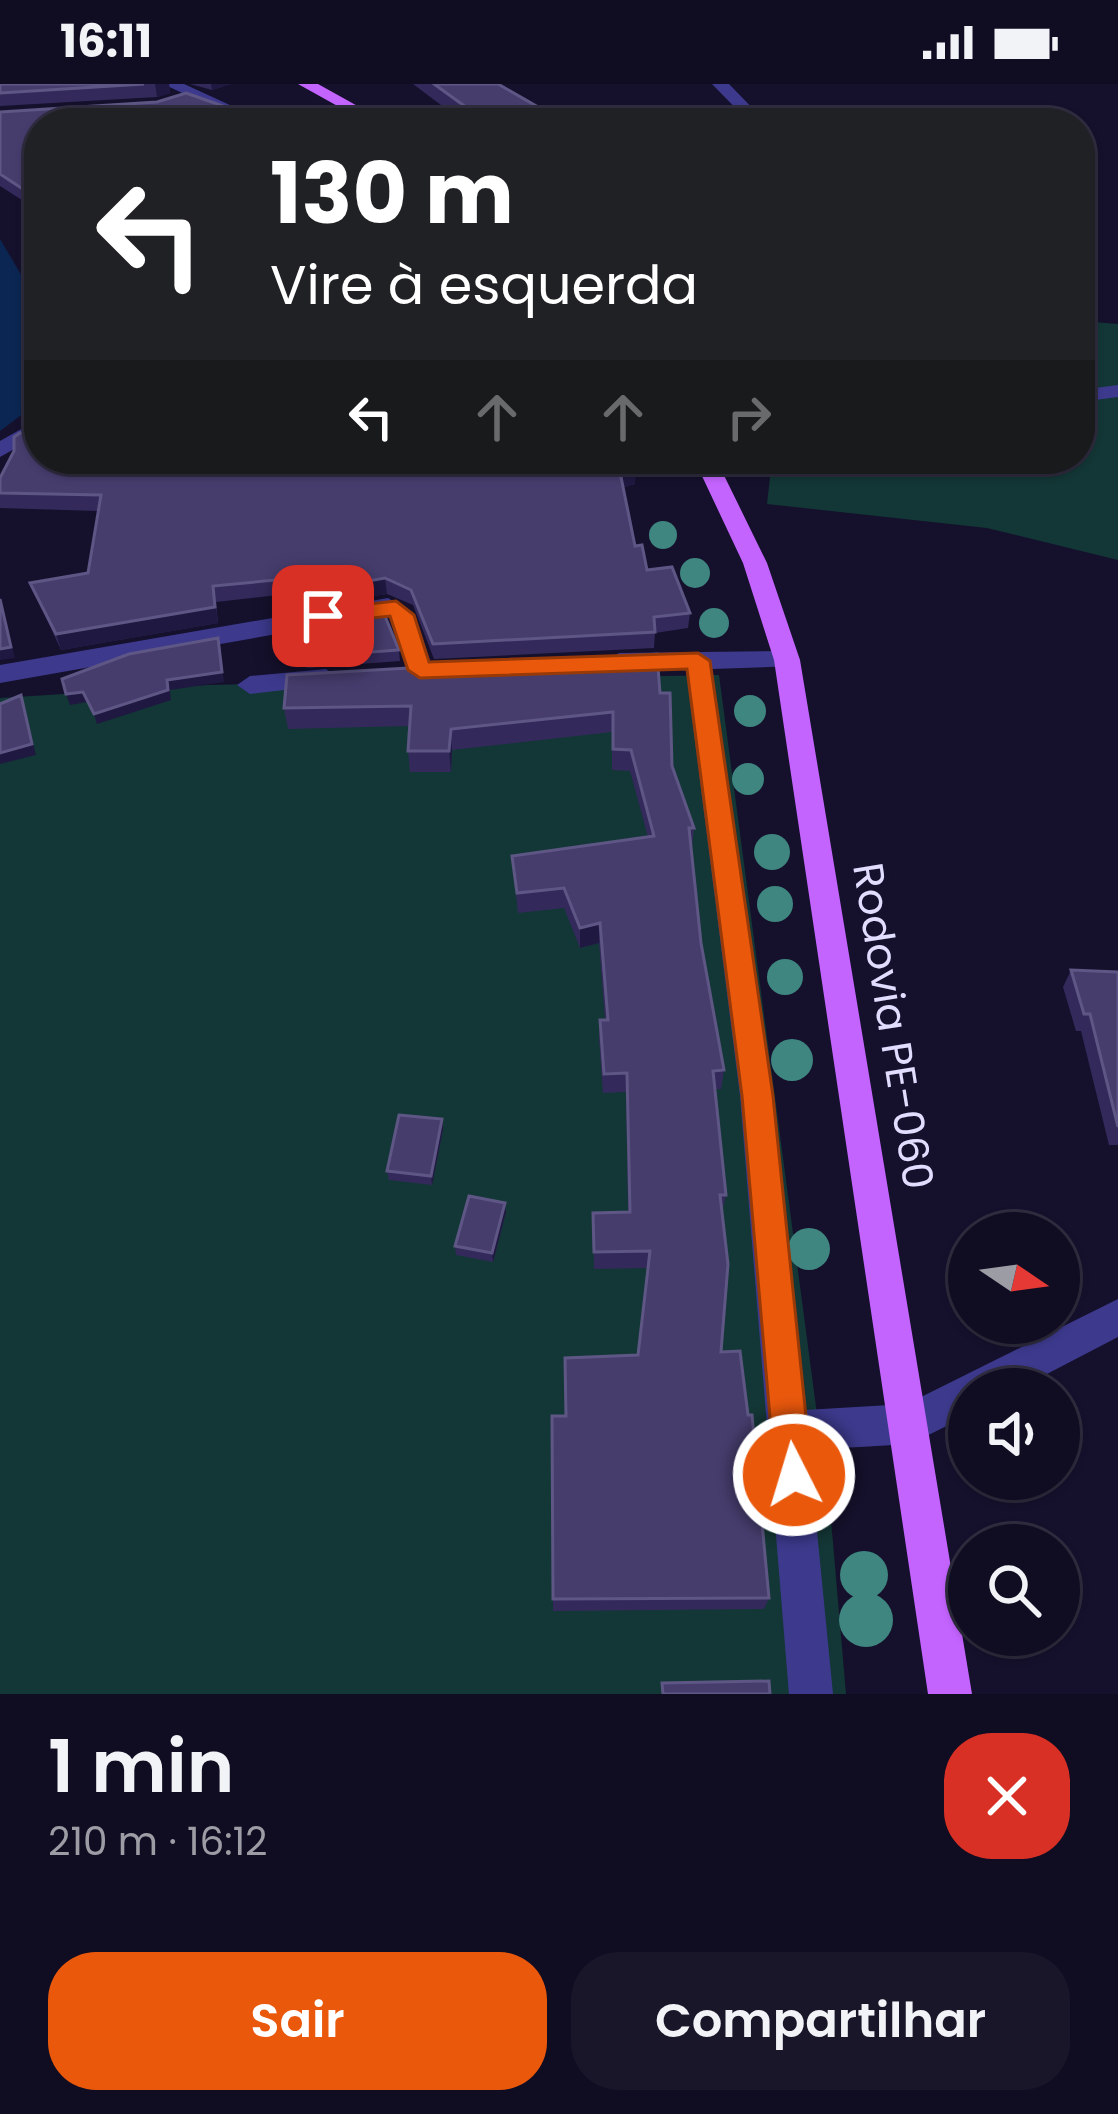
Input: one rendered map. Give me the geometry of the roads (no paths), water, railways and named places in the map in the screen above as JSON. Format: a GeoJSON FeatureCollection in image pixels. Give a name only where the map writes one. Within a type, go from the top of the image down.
{"type":"FeatureCollection","features":[{"type":"Feature","properties":{"kind":"main road"},"geometry":{"type":"LineString","coordinates":[[305,84],[351,108]]}},
{"type":"Feature","properties":{"kind":"main road","name":"Rodovia PE-060"},"geometry":{"type":"LineString","coordinates":[[712,474],[755,563],[787,660],[950,1694]]}},
{"type":"Feature","properties":{"kind":"street"},"geometry":{"type":"LineString","coordinates":[[171,84],[228,108]]}},
{"type":"Feature","properties":{"kind":"street"},"geometry":{"type":"LineString","coordinates":[[720,84],[744,108]]}},
{"type":"Feature","properties":{"kind":"street"},"geometry":{"type":"LineString","coordinates":[[169,104],[198,94]]}},
{"type":"Feature","properties":{"kind":"street"},"geometry":{"type":"LineString","coordinates":[[0,674],[388,606],[402,615],[432,669],[392,672]]}},
{"type":"Feature","properties":{"kind":"street"},"geometry":{"type":"LineString","coordinates":[[582,662],[787,660]]}},
{"type":"Feature","properties":{"kind":"street"},"geometry":{"type":"LineString","coordinates":[[698,661],[758,1096],[811,1694]]}},
{"type":"Feature","properties":{"kind":"street"},"geometry":{"type":"LineString","coordinates":[[250,685],[345,676]]}},
{"type":"Feature","properties":{"kind":"street"},"geometry":{"type":"LineString","coordinates":[[1019,1368],[1118,1317]]}},
{"type":"Feature","properties":{"kind":"street"},"geometry":{"type":"LineString","coordinates":[[790,1431],[910,1424],[948,1405]]}},
{"type":"Feature","properties":{"kind":"water"},"geometry":{"type":"Polygon","coordinates":[[[0,239],[24,280],[24,413],[0,431],[0,239]]]}}]}
